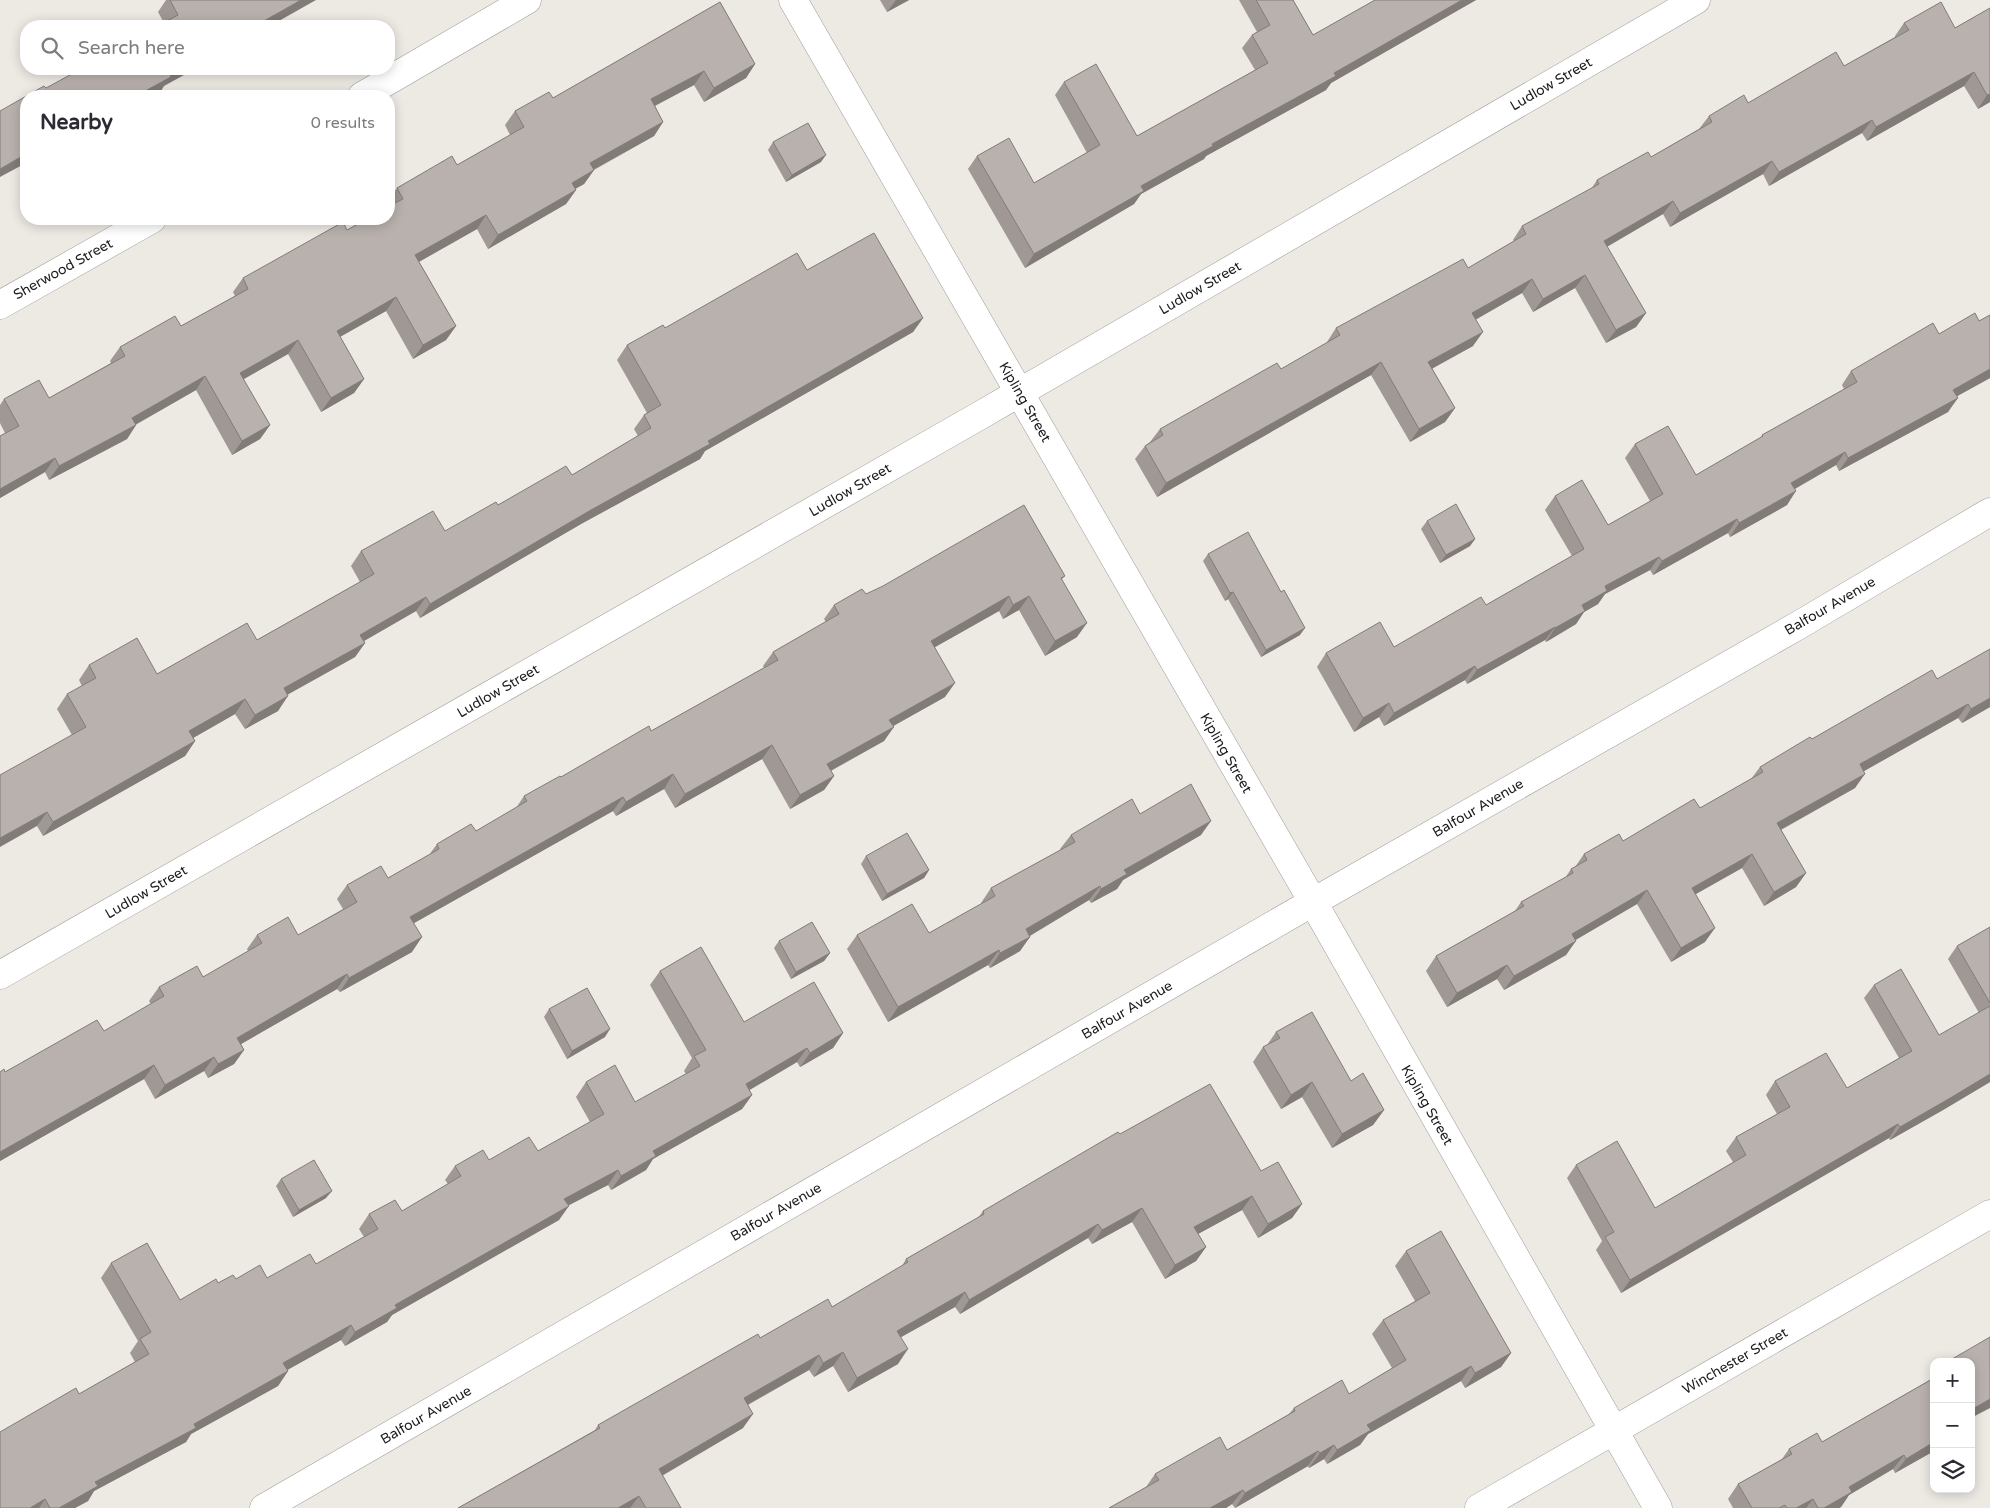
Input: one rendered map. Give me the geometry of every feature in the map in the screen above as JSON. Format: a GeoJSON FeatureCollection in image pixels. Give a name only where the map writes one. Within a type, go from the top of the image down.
{"type":"FeatureCollection","features":[{"type":"Feature","properties":{"kind":"street"},"geometry":{"type":"LineString","coordinates":[[372,90],[527,0]]}},
{"type":"Feature","properties":{"kind":"street","name":"Kipling Street"},"geometry":{"type":"LineString","coordinates":[[793,0],[1313,902],[1658,1508]]}},
{"type":"Feature","properties":{"kind":"street","name":"Ludlow Street"},"geometry":{"type":"LineString","coordinates":[[0,975],[1019,392],[1696,0]]}},
{"type":"Feature","properties":{"kind":"street","name":"Sherwood Street"},"geometry":{"type":"LineString","coordinates":[[0,305],[141,225]]}},
{"type":"Feature","properties":{"kind":"street","name":"Balfour Avenue"},"geometry":{"type":"LineString","coordinates":[[264,1508],[1313,902],[1799,625],[1990,512]]}},
{"type":"Feature","properties":{"kind":"street","name":"Winchester Street"},"geometry":{"type":"LineString","coordinates":[[1479,1508],[1990,1214]]}},
{"type":"Feature","properties":{"kind":"building"},"geometry":{"type":"Polygon","coordinates":[[[170,0],[301,0],[266,20],[169,20],[178,15],[170,0]]]}},
{"type":"Feature","properties":{"kind":"building"},"geometry":{"type":"Polygon","coordinates":[[[1256,0],[1293,0],[1313,35],[1375,0],[1462,0],[1334,73],[1336,76],[1212,144],[1213,146],[1141,186],[1144,191],[1034,254],[977,156],[1009,138],[1034,183],[1100,145],[1064,82],[1096,64],[1137,136],[1268,63],[1252,35],[1270,25],[1256,0]]]}},
{"type":"Feature","properties":{"kind":"building"},"geometry":{"type":"Polygon","coordinates":[[[720,2],[755,64],[714,88],[704,71],[651,99],[663,122],[590,163],[594,170],[572,183],[576,190],[498,235],[486,215],[415,255],[456,326],[423,345],[396,297],[337,331],[364,379],[331,398],[298,340],[240,373],[270,425],[242,441],[205,376],[132,418],[136,425],[59,466],[55,458],[0,489],[0,436],[19,426],[4,399],[39,380],[49,398],[125,356],[120,347],[175,316],[181,326],[248,289],[243,278],[338,225],[344,225],[347,230],[356,225],[395,225],[395,203],[403,199],[397,188],[452,156],[457,165],[524,127],[515,111],[549,92],[553,98],[720,2]]]}},
{"type":"Feature","properties":{"kind":"building"},"geometry":{"type":"Polygon","coordinates":[[[1941,2],[1955,28],[1990,8],[1990,94],[1987,95],[1974,72],[1876,127],[1872,120],[1779,172],[1772,161],[1680,213],[1673,201],[1604,241],[1646,313],[1616,330],[1585,275],[1543,299],[1532,279],[1472,313],[1483,332],[1428,362],[1455,408],[1419,429],[1381,362],[1166,483],[1145,446],[1163,435],[1160,429],[1277,363],[1281,369],[1340,335],[1336,328],[1463,259],[1468,268],[1526,234],[1522,226],[1599,184],[1597,180],[1648,152],[1651,157],[1712,122],[1709,116],[1744,95],[1748,103],[1836,52],[1844,66],[1909,30],[1904,23],[1941,2]]]}},
{"type":"Feature","properties":{"kind":"building"},"geometry":{"type":"Polygon","coordinates":[[[70,75],[170,75],[171,77],[147,90],[37,90],[44,86],[46,88],[70,75]]]}},
{"type":"Feature","properties":{"kind":"building"},"geometry":{"type":"Polygon","coordinates":[[[20,99],[20,157],[0,169],[0,111],[20,99]]]}},
{"type":"Feature","properties":{"kind":"building"},"geometry":{"type":"Polygon","coordinates":[[[808,123],[826,155],[792,175],[773,142],[808,123]]]}},
{"type":"Feature","properties":{"kind":"building"},"geometry":{"type":"Polygon","coordinates":[[[874,233],[923,318],[708,441],[710,444],[591,510],[430,604],[426,597],[360,635],[365,643],[284,688],[288,696],[255,715],[245,699],[189,731],[195,741],[53,822],[47,812],[0,838],[0,775],[86,727],[67,694],[96,678],[89,665],[137,638],[157,674],[247,623],[257,640],[374,574],[361,551],[433,511],[445,531],[496,502],[498,505],[566,466],[572,475],[651,428],[644,415],[661,405],[627,345],[663,325],[665,328],[797,253],[807,270],[874,233]]]}},
{"type":"Feature","properties":{"kind":"building"},"geometry":{"type":"Polygon","coordinates":[[[1975,313],[1979,321],[1990,315],[1990,369],[1953,390],[1958,398],[1848,458],[1845,452],[1791,483],[1796,491],[1739,523],[1737,519],[1662,561],[1659,557],[1605,586],[1607,591],[1582,605],[1585,611],[1477,670],[1475,666],[1394,713],[1389,703],[1363,718],[1326,653],[1380,622],[1394,647],[1481,597],[1486,605],[1584,549],[1555,496],[1582,480],[1608,525],[1663,494],[1635,444],[1668,426],[1696,475],[1762,435],[1857,382],[1851,371],[1933,323],[1939,334],[1975,313]]]}},
{"type":"Feature","properties":{"kind":"building"},"geometry":{"type":"Polygon","coordinates":[[[1456,504],[1475,539],[1446,555],[1427,521],[1456,504]]]}},
{"type":"Feature","properties":{"kind":"building"},"geometry":{"type":"Polygon","coordinates":[[[1024,505],[1065,576],[1061,578],[1087,623],[1055,641],[1029,596],[1013,605],[1009,596],[931,641],[955,683],[889,720],[894,727],[827,764],[834,776],[800,795],[772,745],[685,794],[673,774],[626,802],[623,797],[410,917],[422,937],[349,978],[347,974],[237,1038],[244,1050],[218,1064],[214,1057],[165,1085],[154,1065],[0,1152],[0,1072],[4,1069],[5,1072],[97,1020],[104,1031],[164,996],[159,987],[197,966],[203,977],[262,943],[257,935],[288,917],[298,935],[357,902],[347,885],[381,866],[388,878],[439,849],[437,844],[471,824],[476,831],[527,801],[524,796],[561,777],[649,726],[651,731],[778,660],[773,652],[839,614],[834,605],[862,589],[866,594],[883,586],[1024,505]]]}},
{"type":"Feature","properties":{"kind":"building"},"geometry":{"type":"Polygon","coordinates":[[[1248,532],[1281,592],[1284,590],[1305,628],[1266,650],[1233,592],[1230,593],[1208,554],[1248,532]]]}},
{"type":"Feature","properties":{"kind":"building"},"geometry":{"type":"Polygon","coordinates":[[[1990,649],[1990,698],[1971,709],[1968,704],[1860,764],[1865,774],[1777,823],[1806,873],[1774,892],[1752,854],[1692,888],[1715,928],[1681,948],[1647,890],[1572,934],[1576,941],[1514,976],[1507,965],[1457,993],[1436,956],[1524,906],[1521,902],[1573,873],[1571,869],[1587,860],[1584,854],[1619,834],[1623,841],[1694,799],[1700,808],[1763,772],[1760,767],[1810,737],[1812,739],[1932,670],[1937,679],[1990,649]]]}},
{"type":"Feature","properties":{"kind":"building"},"geometry":{"type":"Polygon","coordinates":[[[1191,784],[1211,821],[1124,870],[1127,874],[1101,889],[1100,886],[1026,929],[1030,937],[1000,953],[999,950],[898,1007],[857,935],[912,904],[929,933],[995,896],[991,888],[1075,842],[1071,835],[1132,799],[1140,814],[1191,784]]]}},
{"type":"Feature","properties":{"kind":"building"},"geometry":{"type":"Polygon","coordinates":[[[907,833],[929,870],[887,894],[866,856],[907,833]]]}},
{"type":"Feature","properties":{"kind":"building"},"geometry":{"type":"Polygon","coordinates":[[[812,922],[830,953],[796,972],[779,941],[812,922]]]}},
{"type":"Feature","properties":{"kind":"building"},"geometry":{"type":"Polygon","coordinates":[[[1990,927],[1990,1003],[1957,946],[1990,927]]]}},
{"type":"Feature","properties":{"kind":"building"},"geometry":{"type":"Polygon","coordinates":[[[701,947],[744,1022],[814,982],[843,1033],[810,1053],[807,1048],[746,1084],[752,1095],[653,1151],[656,1156],[621,1176],[618,1170],[564,1199],[569,1206],[395,1305],[397,1308],[355,1332],[351,1325],[283,1363],[288,1371],[194,1424],[196,1428],[95,1482],[98,1486],[59,1508],[50,1508],[45,1499],[30,1508],[0,1508],[0,1432],[76,1388],[79,1394],[149,1354],[140,1339],[151,1332],[111,1263],[147,1243],[180,1300],[216,1279],[218,1283],[233,1275],[236,1279],[260,1265],[267,1278],[310,1254],[316,1264],[378,1229],[369,1214],[395,1200],[402,1211],[461,1176],[455,1166],[483,1150],[489,1160],[529,1137],[538,1151],[604,1114],[586,1082],[615,1065],[635,1102],[700,1066],[694,1056],[706,1050],[660,971],[701,947]]]}},
{"type":"Feature","properties":{"kind":"building"},"geometry":{"type":"Polygon","coordinates":[[[1901,969],[1939,1035],[1990,1006],[1990,1074],[1900,1127],[1898,1124],[1630,1280],[1605,1237],[1614,1232],[1576,1165],[1617,1141],[1655,1208],[1746,1155],[1736,1137],[1790,1107],[1775,1081],[1826,1053],[1847,1088],[1912,1051],[1874,985],[1901,969]]]}},
{"type":"Feature","properties":{"kind":"building"},"geometry":{"type":"Polygon","coordinates":[[[587,988],[610,1029],[572,1051],[549,1009],[587,988]]]}},
{"type":"Feature","properties":{"kind":"building"},"geometry":{"type":"Polygon","coordinates":[[[1312,1012],[1351,1081],[1363,1073],[1384,1110],[1342,1134],[1312,1082],[1291,1095],[1263,1047],[1280,1038],[1276,1032],[1312,1012]]]}},
{"type":"Feature","properties":{"kind":"building"},"geometry":{"type":"Polygon","coordinates":[[[1210,1084],[1261,1171],[1278,1162],[1302,1204],[1268,1224],[1252,1196],[1194,1227],[1206,1247],[1175,1265],[1142,1208],[1102,1230],[1098,1224],[969,1300],[965,1292],[897,1331],[908,1349],[857,1378],[843,1352],[823,1363],[819,1355],[744,1398],[753,1414],[659,1469],[681,1508],[646,1508],[639,1496],[618,1508],[458,1508],[600,1428],[598,1425],[758,1334],[760,1338],[828,1299],[832,1307],[908,1262],[906,1259],[984,1214],[983,1211],[1118,1132],[1120,1134],[1210,1084]]]}},
{"type":"Feature","properties":{"kind":"building"},"geometry":{"type":"Polygon","coordinates":[[[314,1160],[332,1191],[299,1210],[281,1179],[314,1160]]]}},
{"type":"Feature","properties":{"kind":"building"},"geometry":{"type":"Polygon","coordinates":[[[1441,1231],[1511,1353],[1475,1373],[1471,1366],[1367,1425],[1371,1430],[1337,1450],[1334,1445],[1320,1453],[1318,1451],[1245,1493],[1243,1490],[1210,1508],[1109,1508],[1159,1480],[1155,1474],[1220,1437],[1227,1450],[1295,1411],[1294,1408],[1342,1380],[1349,1394],[1406,1360],[1383,1320],[1430,1293],[1406,1251],[1441,1231]]]}},
{"type":"Feature","properties":{"kind":"building"},"geometry":{"type":"Polygon","coordinates":[[[1990,1337],[1990,1399],[1975,1408],[1975,1358],[1954,1358],[1990,1337]]]}},
{"type":"Feature","properties":{"kind":"building"},"geometry":{"type":"Polygon","coordinates":[[[1930,1380],[1930,1444],[1906,1459],[1904,1455],[1849,1487],[1852,1492],[1824,1508],[1818,1508],[1813,1499],[1796,1508],[1787,1508],[1785,1505],[1779,1508],[1752,1508],[1738,1484],[1792,1454],[1789,1449],[1817,1433],[1822,1442],[1930,1380]]]}}]}
